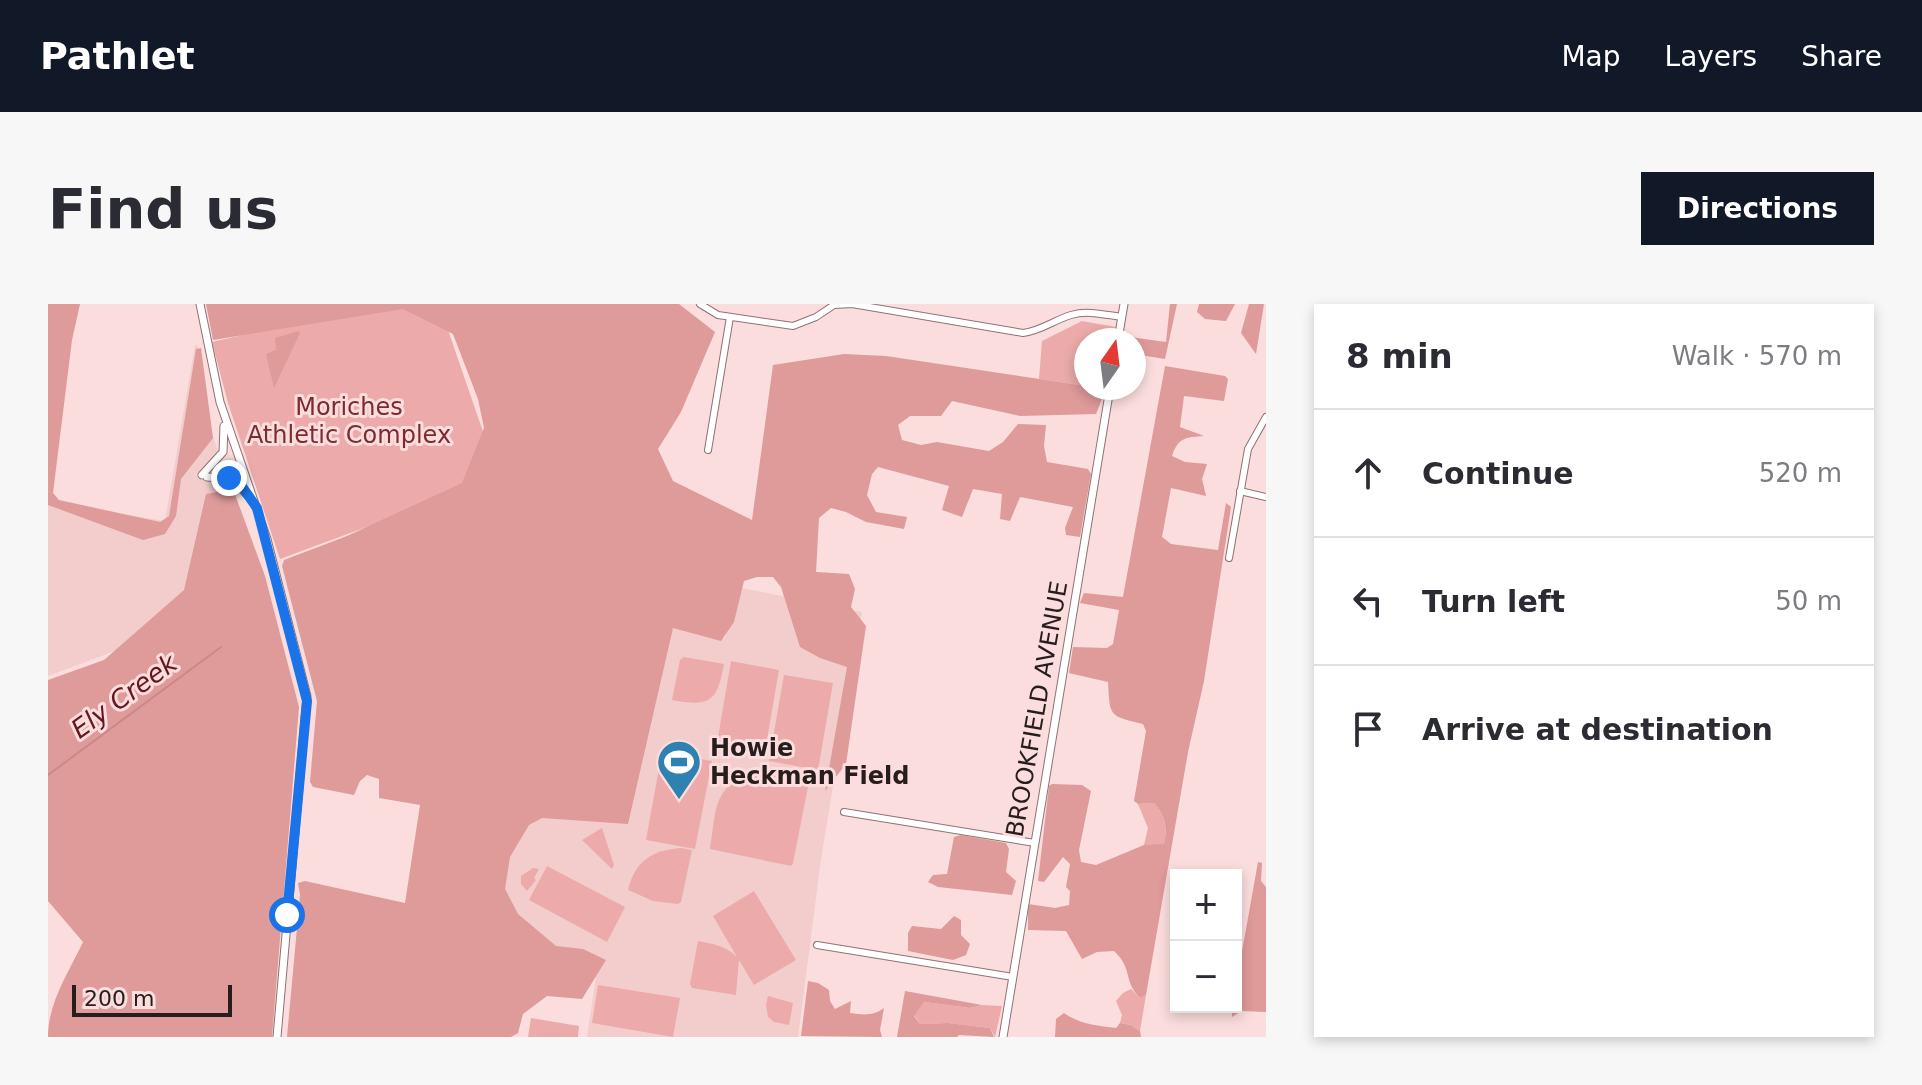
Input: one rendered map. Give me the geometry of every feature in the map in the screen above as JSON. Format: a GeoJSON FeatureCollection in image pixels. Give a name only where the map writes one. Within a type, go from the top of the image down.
{"type":"FeatureCollection","features":[{"type":"Feature","properties":{"kind":"main road"},"geometry":{"type":"LineString","coordinates":[[200,304],[223,412],[257,508],[307,701],[277,1037]]}},
{"type":"Feature","properties":{"kind":"main road"},"geometry":{"type":"LineString","coordinates":[[1120,328],[1124,304]]}},
{"type":"Feature","properties":{"kind":"main road","name":"BROOKFIELD AVENUE"},"geometry":{"type":"LineString","coordinates":[[1003,1037],[1108,400]]}},
{"type":"Feature","properties":{"kind":"main road"},"geometry":{"type":"LineString","coordinates":[[223,412],[223,452],[204,476],[235,481],[257,508]]}},
{"type":"Feature","properties":{"kind":"street"},"geometry":{"type":"LineString","coordinates":[[700,304],[718,315],[793,326],[816,317],[834,305],[852,304],[1023,333],[1034,332],[1073,314],[1087,312],[1122,317]]}},
{"type":"Feature","properties":{"kind":"street"},"geometry":{"type":"LineString","coordinates":[[708,450],[730,317]]}},
{"type":"Feature","properties":{"kind":"street"},"geometry":{"type":"LineString","coordinates":[[1229,558],[1248,449],[1266,417]]}},
{"type":"Feature","properties":{"kind":"street"},"geometry":{"type":"LineString","coordinates":[[1240,491],[1266,497]]}},
{"type":"Feature","properties":{"kind":"street"},"geometry":{"type":"LineString","coordinates":[[844,812],[1035,843]]}},
{"type":"Feature","properties":{"kind":"street"},"geometry":{"type":"LineString","coordinates":[[817,945],[1013,977]]}},
{"type":"Feature","properties":{"kind":"shaded area"},"geometry":{"type":"Polygon","coordinates":[[[48,304],[80,304],[72,340],[53,493],[59,500],[160,522],[169,516],[196,349],[201,348],[213,438],[181,479],[176,516],[165,534],[143,540],[48,505],[48,304]]]}},
{"type":"Feature","properties":{"kind":"shaded area"},"geometry":{"type":"Polygon","coordinates":[[[206,304],[679,304],[715,332],[681,412],[658,449],[673,481],[752,520],[773,365],[844,354],[886,356],[1074,384],[1074,400],[1102,400],[1096,414],[1020,416],[952,401],[941,416],[910,416],[898,425],[902,440],[921,445],[937,442],[989,451],[1003,442],[1018,424],[1046,425],[1044,446],[1047,462],[1088,469],[1091,474],[1080,537],[1066,535],[1065,528],[1073,507],[1020,497],[1010,521],[1000,519],[1002,494],[973,489],[962,517],[942,510],[949,486],[878,467],[872,474],[867,495],[876,512],[907,517],[904,529],[866,522],[831,508],[819,518],[816,572],[849,574],[855,589],[851,607],[866,626],[846,764],[825,791],[847,667],[800,647],[781,587],[773,577],[744,581],[734,622],[721,641],[673,628],[628,824],[542,818],[529,825],[510,857],[505,889],[518,914],[556,946],[583,949],[606,960],[582,999],[547,996],[523,1014],[518,1033],[511,1037],[287,1037],[300,895],[298,883],[305,881],[405,903],[420,805],[379,798],[379,779],[367,775],[360,781],[354,795],[313,787],[310,782],[317,701],[282,566],[284,560],[347,536],[462,483],[484,428],[478,399],[453,334],[403,309],[213,340],[206,304]]]}},
{"type":"Feature","properties":{"kind":"shaded area"},"geometry":{"type":"Polygon","coordinates":[[[1170,304],[1177,304],[1165,359],[1146,356],[1146,339],[1166,342],[1170,304]]]}},
{"type":"Feature","properties":{"kind":"shaded area"},"geometry":{"type":"Polygon","coordinates":[[[1199,304],[1235,304],[1226,321],[1205,319],[1197,312],[1199,304]]]}},
{"type":"Feature","properties":{"kind":"shaded area"},"geometry":{"type":"Polygon","coordinates":[[[1249,304],[1264,304],[1256,354],[1241,333],[1249,304]]]}},
{"type":"Feature","properties":{"kind":"shaded area"},"geometry":{"type":"Polygon","coordinates":[[[299,331],[274,388],[266,354],[276,350],[275,338],[299,331]]]}},
{"type":"Feature","properties":{"kind":"shaded area"},"geometry":{"type":"Polygon","coordinates":[[[195,345],[198,346],[200,390],[214,440],[260,568],[147,639],[48,676],[48,502],[165,521],[195,345]]]}},
{"type":"Feature","properties":{"kind":"shaded area"},"geometry":{"type":"Polygon","coordinates":[[[1165,366],[1228,379],[1224,401],[1184,396],[1180,427],[1204,436],[1183,440],[1172,456],[1185,462],[1207,464],[1202,479],[1206,496],[1171,488],[1162,537],[1171,544],[1218,550],[1226,503],[1231,507],[1204,681],[1188,752],[1146,995],[1140,998],[1131,986],[1124,963],[1114,951],[1097,952],[1082,959],[1066,931],[1028,930],[1028,904],[1055,908],[1069,905],[1070,891],[1066,887],[1070,864],[1063,857],[1044,882],[1038,881],[1049,786],[1052,784],[1082,785],[1091,791],[1079,850],[1081,862],[1096,865],[1144,845],[1164,844],[1166,832],[1158,808],[1154,803],[1138,804],[1134,801],[1146,731],[1143,724],[1113,713],[1108,682],[1069,673],[1073,647],[1107,648],[1113,644],[1119,610],[1080,603],[1084,593],[1123,597],[1165,366]]]}},
{"type":"Feature","properties":{"kind":"shaded area"},"geometry":{"type":"Polygon","coordinates":[[[233,489],[265,576],[299,707],[272,1037],[48,1037],[55,999],[83,942],[48,901],[48,680],[104,660],[184,590],[206,494],[233,489]]]}},
{"type":"Feature","properties":{"kind":"shaded area"},"geometry":{"type":"Polygon","coordinates":[[[737,587],[862,612],[821,859],[798,1037],[587,1037],[598,964],[496,920],[517,806],[666,626],[725,638],[737,587]]]}},
{"type":"Feature","properties":{"kind":"shaded area"},"geometry":{"type":"Polygon","coordinates":[[[961,835],[1006,843],[1009,849],[1006,872],[1016,881],[1012,895],[938,887],[928,882],[933,875],[947,874],[954,837],[961,835]]]}},
{"type":"Feature","properties":{"kind":"shaded area"},"geometry":{"type":"Polygon","coordinates":[[[1258,862],[1262,863],[1261,881],[1266,887],[1266,1012],[1242,1011],[1242,951],[1258,862]]]}},
{"type":"Feature","properties":{"kind":"shaded area"},"geometry":{"type":"Polygon","coordinates":[[[954,916],[961,920],[961,935],[970,944],[966,955],[953,960],[908,951],[908,933],[912,926],[941,929],[954,916]]]}},
{"type":"Feature","properties":{"kind":"shaded area"},"geometry":{"type":"Polygon","coordinates":[[[808,981],[829,990],[835,1009],[851,1001],[850,1013],[868,1014],[884,1008],[880,1030],[882,1037],[801,1036],[808,981]]]}},
{"type":"Feature","properties":{"kind":"shaded area"},"geometry":{"type":"Polygon","coordinates":[[[905,991],[982,1005],[970,1008],[924,1002],[914,1016],[920,1024],[948,1023],[990,1028],[994,1037],[897,1037],[905,991]]]}},
{"type":"Feature","properties":{"kind":"shaded area"},"geometry":{"type":"Polygon","coordinates":[[[1064,1013],[1096,1025],[1116,1028],[1120,1023],[1131,1025],[1140,1031],[1141,1037],[1055,1037],[1056,1019],[1064,1013]]]}},
{"type":"Feature","properties":{"kind":"green space","name":"Moriches Athletic Complex"},"geometry":{"type":"Polygon","coordinates":[[[381,304],[439,304],[499,478],[280,559],[228,403],[212,342],[381,304]]]}},
{"type":"Feature","properties":{"kind":"green space"},"geometry":{"type":"Polygon","coordinates":[[[1082,321],[1116,327],[1074,328],[1074,384],[1039,379],[1042,341],[1082,321]]]}},
{"type":"Feature","properties":{"kind":"green space"},"geometry":{"type":"Polygon","coordinates":[[[684,657],[724,664],[718,687],[710,699],[695,703],[672,700],[680,660],[684,657]]]}},
{"type":"Feature","properties":{"kind":"green space"},"geometry":{"type":"Polygon","coordinates":[[[731,661],[779,670],[764,757],[716,749],[731,661]]]}},
{"type":"Feature","properties":{"kind":"green space"},"geometry":{"type":"Polygon","coordinates":[[[784,675],[833,683],[818,770],[769,761],[784,675]]]}},
{"type":"Feature","properties":{"kind":"green space","name":"Howie Heckman Field"},"geometry":{"type":"Polygon","coordinates":[[[662,752],[712,761],[695,849],[646,840],[662,752]]]}},
{"type":"Feature","properties":{"kind":"green space"},"geometry":{"type":"Polygon","coordinates":[[[756,771],[776,772],[809,782],[791,866],[710,849],[716,811],[724,792],[741,777],[756,771]]]}},
{"type":"Feature","properties":{"kind":"green space"},"geometry":{"type":"Polygon","coordinates":[[[1154,803],[1165,822],[1164,845],[1144,845],[1148,828],[1138,804],[1154,803]]]}},
{"type":"Feature","properties":{"kind":"green space"},"geometry":{"type":"Polygon","coordinates":[[[602,828],[614,865],[612,869],[582,840],[602,828]]]}},
{"type":"Feature","properties":{"kind":"green space"},"geometry":{"type":"Polygon","coordinates":[[[692,850],[681,902],[653,901],[628,890],[635,871],[646,859],[661,851],[692,850]]]}},
{"type":"Feature","properties":{"kind":"green space"},"geometry":{"type":"Polygon","coordinates":[[[547,866],[625,907],[607,942],[529,900],[547,866]]]}},
{"type":"Feature","properties":{"kind":"green space"},"geometry":{"type":"Polygon","coordinates":[[[533,868],[539,869],[534,878],[536,880],[527,891],[521,884],[521,876],[533,868]]]}},
{"type":"Feature","properties":{"kind":"green space"},"geometry":{"type":"Polygon","coordinates":[[[754,891],[796,960],[754,985],[739,960],[736,995],[692,988],[690,984],[698,941],[724,948],[737,957],[713,916],[754,891]]]}},
{"type":"Feature","properties":{"kind":"green space"},"geometry":{"type":"Polygon","coordinates":[[[598,985],[680,998],[673,1037],[592,1023],[598,985]]]}},
{"type":"Feature","properties":{"kind":"green space"},"geometry":{"type":"Polygon","coordinates":[[[1131,989],[1140,998],[1146,995],[1140,1031],[1120,1023],[1122,1015],[1116,1001],[1131,989]]]}},
{"type":"Feature","properties":{"kind":"green space"},"geometry":{"type":"Polygon","coordinates":[[[768,996],[793,1003],[789,1025],[774,1022],[768,1017],[768,996]]]}},
{"type":"Feature","properties":{"kind":"green space"},"geometry":{"type":"Polygon","coordinates":[[[924,1002],[970,1008],[1002,1006],[995,1037],[990,1028],[948,1023],[920,1024],[914,1015],[924,1002]]]}},
{"type":"Feature","properties":{"kind":"green space"},"geometry":{"type":"Polygon","coordinates":[[[531,1018],[579,1026],[578,1037],[528,1037],[531,1018]]]}},
{"type":"Feature","properties":{"kind":"waterway","name":"Ely Creek"},"geometry":{"type":"LineString","coordinates":[[48,775],[221,647]]}},
{"type":"Feature","properties":{"kind":"place","name":"Howie Heckman Field"},"geometry":{"type":"Point","coordinates":[679,801]}},
{"type":"Feature","properties":{"kind":"route"},"geometry":{"type":"LineString","coordinates":[[229,478],[241,485],[257,508],[307,696],[287,915]]}}]}
